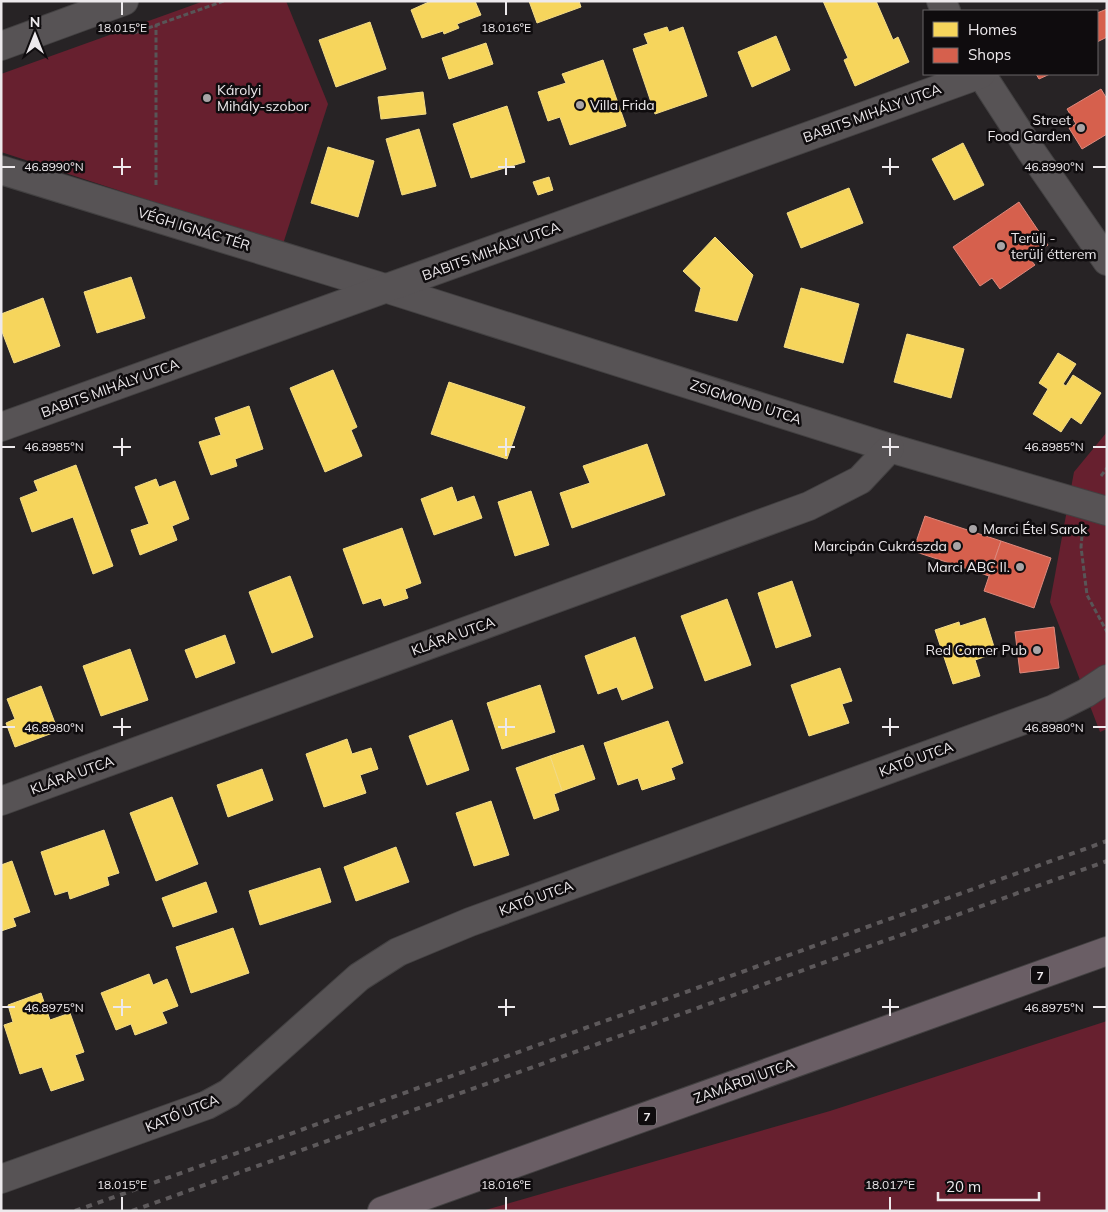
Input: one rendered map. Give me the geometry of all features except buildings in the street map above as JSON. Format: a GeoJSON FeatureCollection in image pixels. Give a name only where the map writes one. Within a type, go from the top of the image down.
{"type":"FeatureCollection","features":[{"type":"Feature","properties":{"kind":"main road","name":"ZAMÁRDI UTCA"},"geometry":{"type":"LineString","coordinates":[[382,1211],[1107,951]]}},
{"type":"Feature","properties":{"kind":"street"},"geometry":{"type":"LineString","coordinates":[[1,46],[124,1]]}},
{"type":"Feature","properties":{"kind":"street","name":"BABITS MIHÁLY UTCA"},"geometry":{"type":"LineString","coordinates":[[1,427],[978,75]]}},
{"type":"Feature","properties":{"kind":"street"},"geometry":{"type":"LineString","coordinates":[[982,75],[1031,151],[1107,261]]}},
{"type":"Feature","properties":{"kind":"street","name":"VÉGH IGNÁC TÉR"},"geometry":{"type":"LineString","coordinates":[[1,170],[388,289]]}},
{"type":"Feature","properties":{"kind":"street","name":"ZSIGMOND UTCA"},"geometry":{"type":"LineString","coordinates":[[388,289],[890,448],[1097,508]]}},
{"type":"Feature","properties":{"kind":"street","name":"KLÁRA UTCA"},"geometry":{"type":"LineString","coordinates":[[1,801],[809,506],[860,480],[890,448]]}},
{"type":"Feature","properties":{"kind":"street","name":"KATÓ UTCA"},"geometry":{"type":"LineString","coordinates":[[1,1180],[207,1106],[228,1093],[359,977],[398,952],[470,922],[1054,709],[1086,693],[1107,679]]}},
{"type":"Feature","properties":{"kind":"path"},"geometry":{"type":"LineString","coordinates":[[156,26],[156,185]]}},
{"type":"Feature","properties":{"kind":"path"},"geometry":{"type":"LineString","coordinates":[[1107,468],[1094,485],[1097,508],[1081,547],[1087,596],[1107,632]]}},
{"type":"Feature","properties":{"kind":"shaded area"},"geometry":{"type":"Polygon","coordinates":[[[204,1],[286,1],[328,104],[283,244],[1,152],[1,74],[204,1]]]}},
{"type":"Feature","properties":{"kind":"shaded area"},"geometry":{"type":"Polygon","coordinates":[[[1107,432],[1107,729],[1100,732],[1050,602],[1074,472],[1107,432]]]}},
{"type":"Feature","properties":{"kind":"shaded area"},"geometry":{"type":"Polygon","coordinates":[[[1107,1021],[1107,1211],[482,1211],[830,1111],[1107,1021]]]}},
{"type":"Feature","properties":{"kind":"railway"},"geometry":{"type":"LineString","coordinates":[[75,1211],[1107,841]]}},
{"type":"Feature","properties":{"kind":"railway"},"geometry":{"type":"LineString","coordinates":[[132,1211],[1107,861]]}},
{"type":"Feature","properties":{"kind":"place","name":"Károlyi Mihály-szobor"},"geometry":{"type":"Point","coordinates":[207,98]}},
{"type":"Feature","properties":{"kind":"place","name":"Villa Frida"},"geometry":{"type":"Point","coordinates":[580,105]}},
{"type":"Feature","properties":{"kind":"place","name":"Street Food Garden"},"geometry":{"type":"Point","coordinates":[1081,128]}},
{"type":"Feature","properties":{"kind":"place","name":"Terülj - terülj étterem"},"geometry":{"type":"Point","coordinates":[1001,246]}},
{"type":"Feature","properties":{"kind":"place","name":"Marci Étel Sarok"},"geometry":{"type":"Point","coordinates":[973,529]}},
{"type":"Feature","properties":{"kind":"place","name":"Marcipán Cukrászda"},"geometry":{"type":"Point","coordinates":[957,546]}},
{"type":"Feature","properties":{"kind":"place","name":"Marci ABC II."},"geometry":{"type":"Point","coordinates":[1020,567]}},
{"type":"Feature","properties":{"kind":"place","name":"Red Corner Pub"},"geometry":{"type":"Point","coordinates":[1037,650]}}]}
